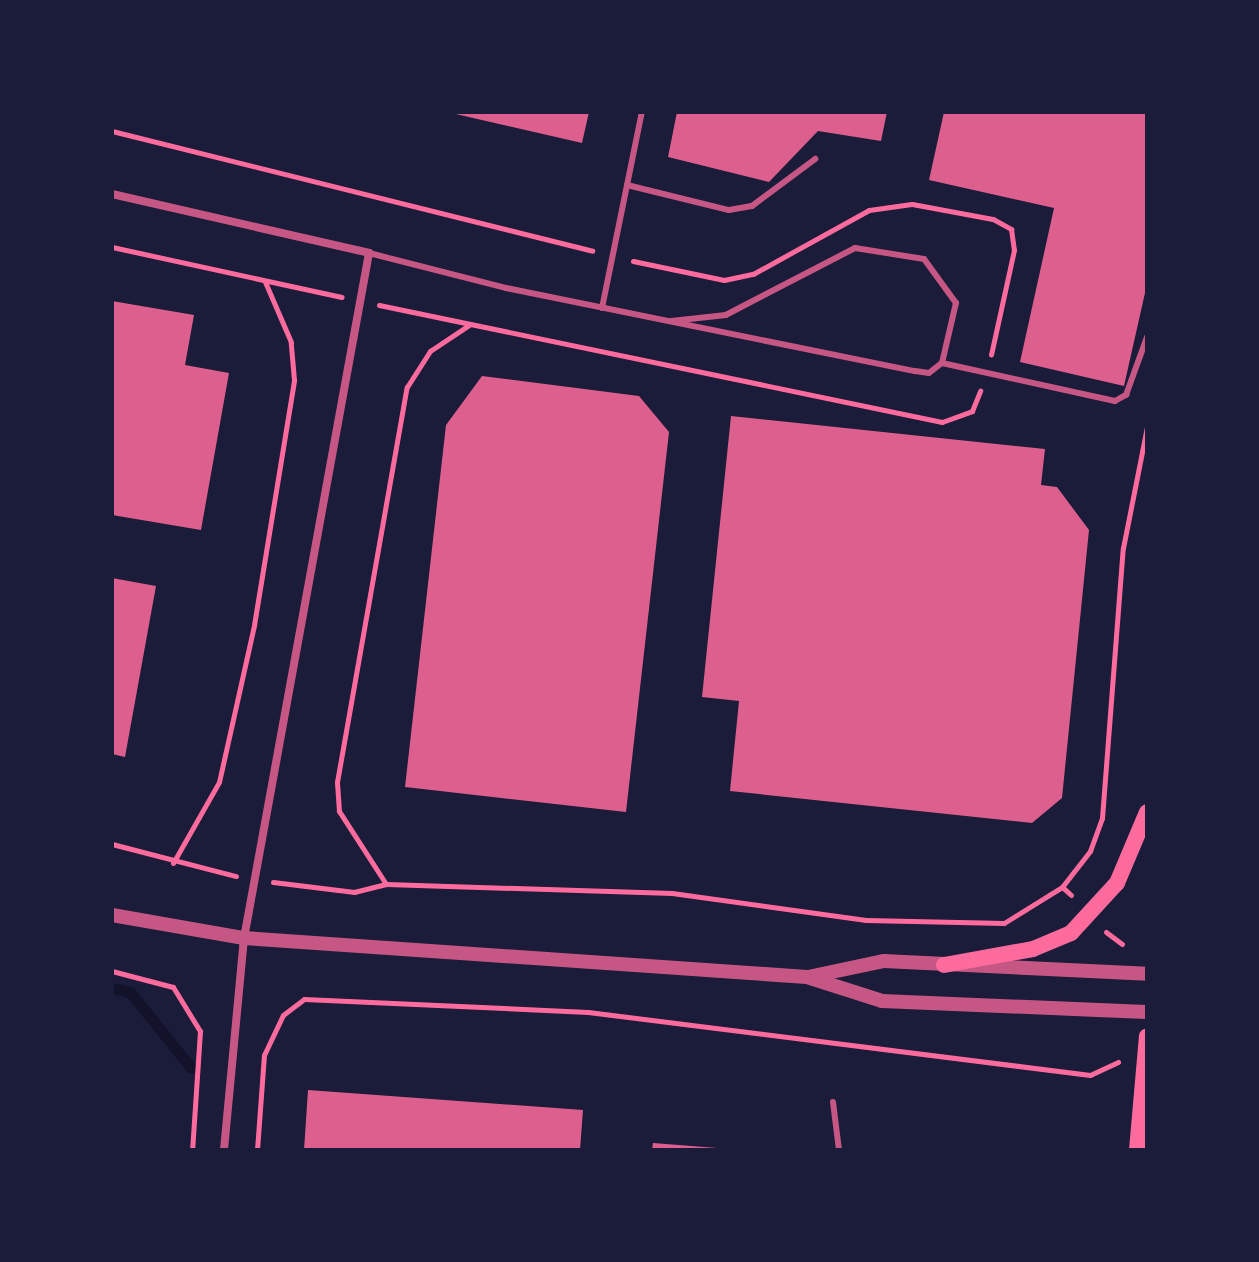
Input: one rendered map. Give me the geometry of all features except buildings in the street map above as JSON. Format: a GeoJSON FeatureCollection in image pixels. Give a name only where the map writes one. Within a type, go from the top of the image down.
{"type":"FeatureCollection","features":[{"type":"Feature","properties":{"kind":"main road"},"geometry":{"type":"LineString","coordinates":[[944,965],[1033,949],[1091,916],[1117,883],[1147,812]]}},
{"type":"Feature","properties":{"kind":"main road"},"geometry":{"type":"LineString","coordinates":[[1137,1150],[1147,1036]]}},
{"type":"Feature","properties":{"kind":"street"},"geometry":{"type":"LineString","coordinates":[[112,194],[369,253],[244,938],[224,1150]]}},
{"type":"Feature","properties":{"kind":"street"},"geometry":{"type":"LineString","coordinates":[[112,915],[244,938],[807,977],[882,1001],[1147,1012]]}},
{"type":"Feature","properties":{"kind":"street"},"geometry":{"type":"LineString","coordinates":[[807,977],[884,961],[1147,974]]}},
{"type":"Feature","properties":{"kind":"lane"},"geometry":{"type":"LineString","coordinates":[[602,308],[642,112]]}},
{"type":"Feature","properties":{"kind":"lane"},"geometry":{"type":"LineString","coordinates":[[627,185],[729,210],[752,206],[815,159]]}},
{"type":"Feature","properties":{"kind":"lane"},"geometry":{"type":"LineString","coordinates":[[369,253],[602,308],[929,373],[942,363],[956,303],[924,259],[855,248],[726,315],[671,321]]}},
{"type":"Feature","properties":{"kind":"lane"},"geometry":{"type":"LineString","coordinates":[[942,363],[1121,400],[1147,337]]}},
{"type":"Feature","properties":{"kind":"lane"},"geometry":{"type":"LineString","coordinates":[[833,1102],[839,1150]]}},
{"type":"Feature","properties":{"kind":"path"},"geometry":{"type":"LineString","coordinates":[[112,247],[942,422],[972,411],[987,373]]}},
{"type":"Feature","properties":{"kind":"path"},"geometry":{"type":"LineString","coordinates":[[173,863],[219,782],[254,625],[291,396],[291,342],[264,280]]}},
{"type":"Feature","properties":{"kind":"path"},"geometry":{"type":"LineString","coordinates":[[386,884],[339,811],[337,782],[407,387],[430,351],[470,324]]}},
{"type":"Feature","properties":{"kind":"path"},"geometry":{"type":"LineString","coordinates":[[112,844],[173,863],[257,880],[354,892],[386,884],[672,893],[866,920],[1004,923],[1062,887],[1090,851],[1102,818],[1123,548],[1147,427]]}},
{"type":"Feature","properties":{"kind":"path"},"geometry":{"type":"LineString","coordinates":[[1062,887],[1091,916]]}},
{"type":"Feature","properties":{"kind":"path"},"geometry":{"type":"LineString","coordinates":[[112,971],[173,987],[200,1031],[192,1150]]}},
{"type":"Feature","properties":{"kind":"path"},"geometry":{"type":"LineString","coordinates":[[257,1150],[264,1055],[283,1015],[304,999],[588,1012],[1090,1075],[1119,1062]]}},
{"type":"Feature","properties":{"kind":"waterway"},"geometry":{"type":"LineString","coordinates":[[112,988],[130,992],[191,1068]]}}]}
